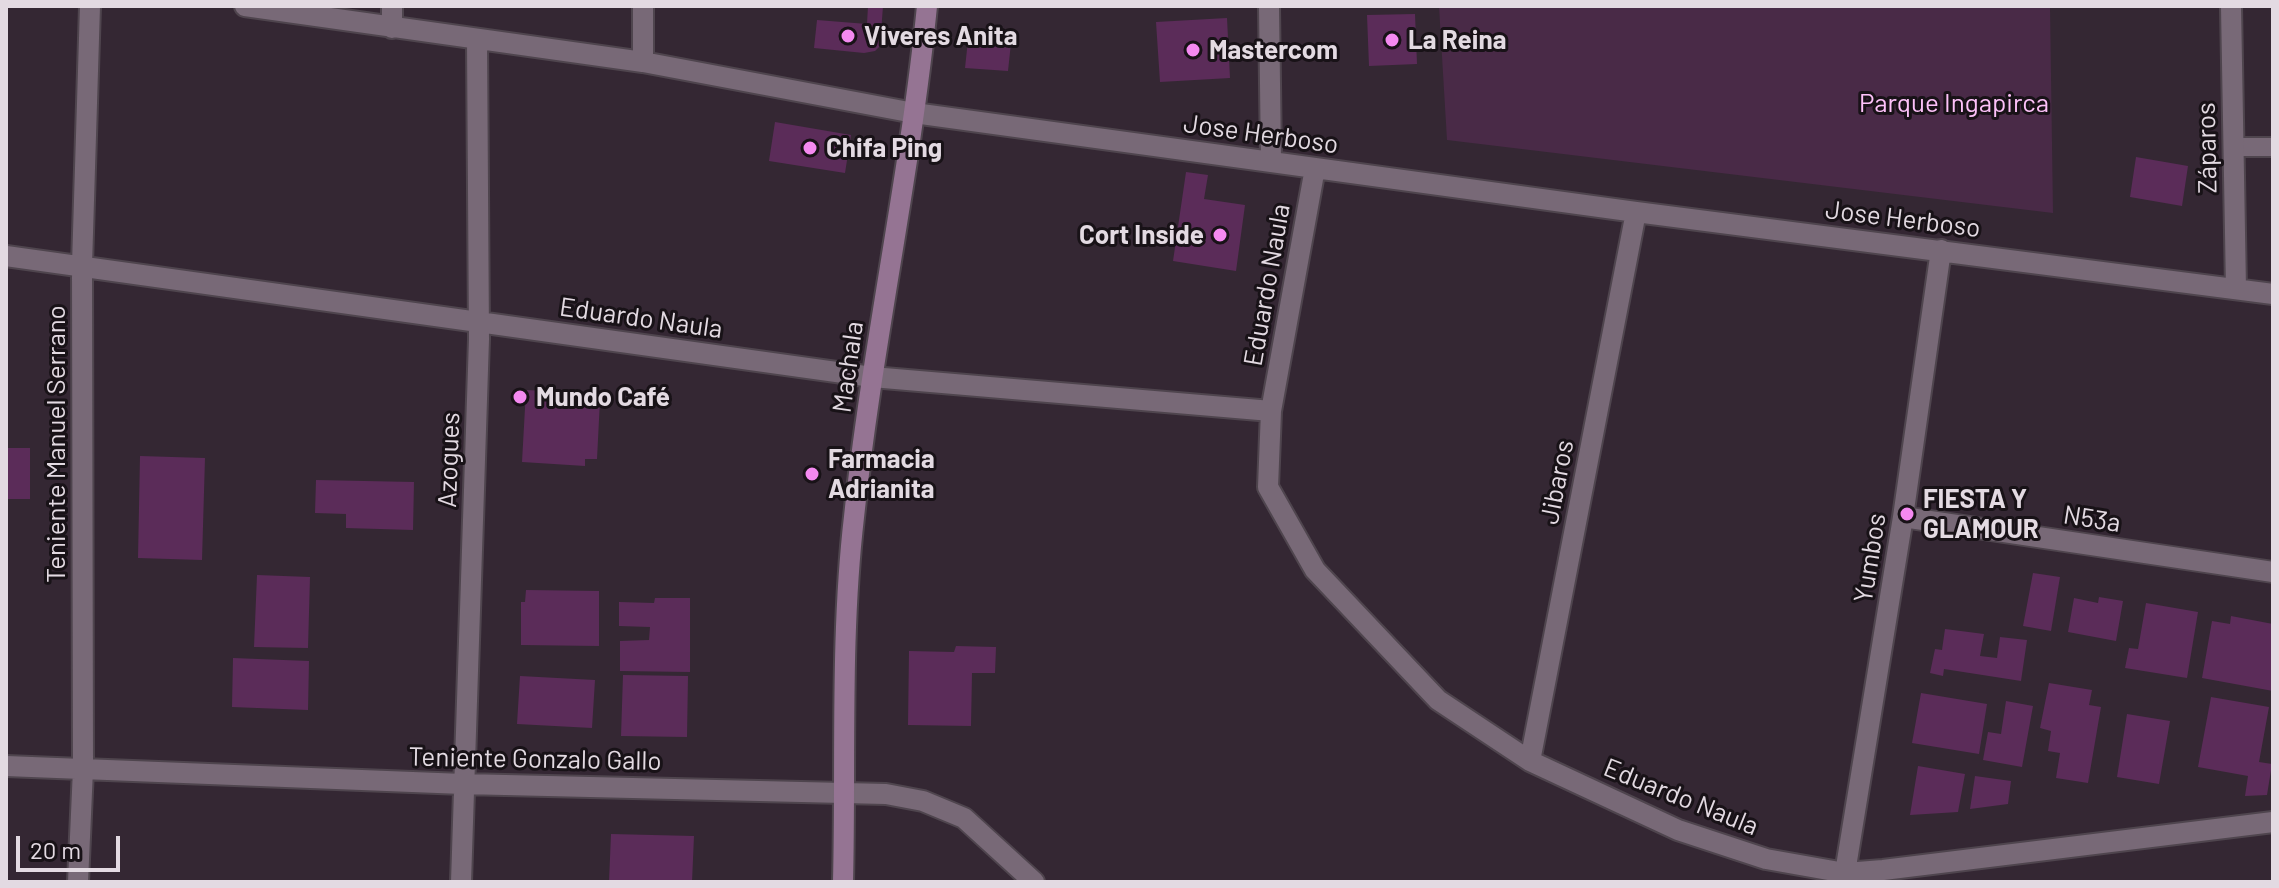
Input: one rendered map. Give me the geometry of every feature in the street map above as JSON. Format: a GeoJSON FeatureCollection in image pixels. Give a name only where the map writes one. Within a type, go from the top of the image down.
{"type":"FeatureCollection","features":[{"type":"Feature","properties":{"kind":"main road","name":"Machala"},"geometry":{"type":"LineString","coordinates":[[843,882],[846,612],[853,518],[914,113],[927,6]]}},
{"type":"Feature","properties":{"kind":"street","name":"Teniente Manuel Serrano"},"geometry":{"type":"LineString","coordinates":[[78,882],[83,769],[82,265],[90,6]]}},
{"type":"Feature","properties":{"kind":"street","name":"Jose Herboso"},"geometry":{"type":"LineString","coordinates":[[245,6],[643,62],[914,113],[1636,212],[2273,294]]}},
{"type":"Feature","properties":{"kind":"street"},"geometry":{"type":"LineString","coordinates":[[392,6],[392,28]]}},
{"type":"Feature","properties":{"kind":"street"},"geometry":{"type":"LineString","coordinates":[[643,6],[643,62]]}},
{"type":"Feature","properties":{"kind":"street"},"geometry":{"type":"LineString","coordinates":[[1269,6],[1271,161]]}},
{"type":"Feature","properties":{"kind":"street","name":"Záparos"},"geometry":{"type":"LineString","coordinates":[[2231,6],[2236,289]]}},
{"type":"Feature","properties":{"kind":"street","name":"Azogues"},"geometry":{"type":"LineString","coordinates":[[461,882],[479,321],[477,40]]}},
{"type":"Feature","properties":{"kind":"street","name":"Eduardo Naula"},"geometry":{"type":"LineString","coordinates":[[1315,168],[1271,411],[1268,487],[1315,570],[1438,700],[1530,761],[1678,830],[1766,859],[1845,873],[2273,822]]}},
{"type":"Feature","properties":{"kind":"street","name":"Jibaros"},"geometry":{"type":"LineString","coordinates":[[1530,761],[1636,212]]}},
{"type":"Feature","properties":{"kind":"street","name":"Yumbos"},"geometry":{"type":"LineString","coordinates":[[1845,873],[1903,517],[1941,250]]}},
{"type":"Feature","properties":{"kind":"street","name":"Eduardo Naula"},"geometry":{"type":"LineString","coordinates":[[6,256],[872,377],[1271,411]]}},
{"type":"Feature","properties":{"kind":"street","name":"N53a"},"geometry":{"type":"LineString","coordinates":[[1903,517],[2273,572]]}},
{"type":"Feature","properties":{"kind":"street","name":"Teniente Gonzalo Gallo"},"geometry":{"type":"LineString","coordinates":[[6,766],[463,784],[886,794],[923,801],[964,818],[1034,882]]}},
{"type":"Feature","properties":{"kind":"lane"},"geometry":{"type":"LineString","coordinates":[[2233,147],[2273,147]]}},
{"type":"Feature","properties":{"kind":"green space","name":"Parque Ingapirca"},"geometry":{"type":"Polygon","coordinates":[[[1439,6],[2050,6],[2053,213],[1447,140],[1439,6]]]}},
{"type":"Feature","properties":{"kind":"building","name":"Viveres Anita"},"geometry":{"type":"Polygon","coordinates":[[[868,6],[883,6],[880,46],[875,51],[864,53],[814,48],[817,20],[867,24],[868,6]]]}},
{"type":"Feature","properties":{"kind":"building","name":"La Reina"},"geometry":{"type":"Polygon","coordinates":[[[1415,14],[1417,64],[1369,66],[1367,15],[1415,14]]]}},
{"type":"Feature","properties":{"kind":"building","name":"Mastercom"},"geometry":{"type":"Polygon","coordinates":[[[1227,18],[1230,78],[1160,82],[1156,22],[1227,18]]]}},
{"type":"Feature","properties":{"kind":"building"},"geometry":{"type":"Polygon","coordinates":[[[968,40],[1011,43],[1008,71],[965,68],[968,40]]]}},
{"type":"Feature","properties":{"kind":"building","name":"Chifa Ping"},"geometry":{"type":"Polygon","coordinates":[[[775,122],[851,135],[845,173],[769,161],[775,122]]]}},
{"type":"Feature","properties":{"kind":"building"},"geometry":{"type":"Polygon","coordinates":[[[2136,157],[2188,166],[2182,206],[2130,197],[2136,157]]]}},
{"type":"Feature","properties":{"kind":"building"},"geometry":{"type":"Polygon","coordinates":[[[1186,172],[1208,175],[1204,199],[1245,205],[1236,271],[1173,261],[1186,172]]]}},
{"type":"Feature","properties":{"kind":"building"},"geometry":{"type":"Polygon","coordinates":[[[526,390],[566,392],[566,399],[600,400],[597,459],[585,459],[585,466],[522,462],[526,390]]]}},
{"type":"Feature","properties":{"kind":"building"},"geometry":{"type":"Polygon","coordinates":[[[6,448],[30,448],[30,499],[6,499],[6,448]]]}},
{"type":"Feature","properties":{"kind":"building"},"geometry":{"type":"Polygon","coordinates":[[[140,456],[205,458],[202,560],[138,558],[140,456]]]}},
{"type":"Feature","properties":{"kind":"building"},"geometry":{"type":"Polygon","coordinates":[[[316,480],[414,482],[413,530],[346,528],[346,514],[315,513],[316,480]]]}},
{"type":"Feature","properties":{"kind":"building"},"geometry":{"type":"Polygon","coordinates":[[[2033,573],[2060,577],[2051,631],[2023,626],[2033,573]]]}},
{"type":"Feature","properties":{"kind":"building"},"geometry":{"type":"Polygon","coordinates":[[[257,575],[310,577],[308,648],[254,647],[257,575]]]}},
{"type":"Feature","properties":{"kind":"building"},"geometry":{"type":"Polygon","coordinates":[[[526,590],[599,591],[599,646],[521,645],[521,602],[525,602],[526,590]]]}},
{"type":"Feature","properties":{"kind":"building"},"geometry":{"type":"Polygon","coordinates":[[[2099,597],[2123,601],[2116,641],[2068,632],[2074,598],[2098,603],[2099,597]]]}},
{"type":"Feature","properties":{"kind":"building"},"geometry":{"type":"Polygon","coordinates":[[[655,598],[690,598],[690,672],[620,671],[620,641],[649,640],[650,627],[619,626],[619,602],[654,603],[655,598]]]}},
{"type":"Feature","properties":{"kind":"building"},"geometry":{"type":"Polygon","coordinates":[[[2146,603],[2198,612],[2187,678],[2125,668],[2129,648],[2138,649],[2146,603]]]}},
{"type":"Feature","properties":{"kind":"building"},"geometry":{"type":"Polygon","coordinates":[[[2231,616],[2273,624],[2273,691],[2202,678],[2212,621],[2230,624],[2231,616]]]}},
{"type":"Feature","properties":{"kind":"building"},"geometry":{"type":"Polygon","coordinates":[[[1945,629],[1984,634],[1980,656],[1997,658],[2000,637],[2027,640],[2021,681],[1944,669],[1943,676],[1930,673],[1935,649],[1942,650],[1945,629]]]}},
{"type":"Feature","properties":{"kind":"building"},"geometry":{"type":"Polygon","coordinates":[[[956,646],[996,647],[995,673],[972,673],[971,726],[908,725],[909,651],[954,652],[956,646]]]}},
{"type":"Feature","properties":{"kind":"building"},"geometry":{"type":"Polygon","coordinates":[[[233,658],[309,661],[308,710],[232,707],[233,658]]]}},
{"type":"Feature","properties":{"kind":"building"},"geometry":{"type":"Polygon","coordinates":[[[623,675],[688,676],[687,737],[621,736],[623,675]]]}},
{"type":"Feature","properties":{"kind":"building"},"geometry":{"type":"Polygon","coordinates":[[[520,676],[595,680],[592,728],[517,724],[520,676]]]}},
{"type":"Feature","properties":{"kind":"building"},"geometry":{"type":"Polygon","coordinates":[[[2049,683],[2092,690],[2089,705],[2101,707],[2088,783],[2056,778],[2060,753],[2048,751],[2051,731],[2040,728],[2049,683]]]}},
{"type":"Feature","properties":{"kind":"building"},"geometry":{"type":"Polygon","coordinates":[[[1921,693],[1987,704],[1979,754],[1912,743],[1921,693]]]}},
{"type":"Feature","properties":{"kind":"building"},"geometry":{"type":"Polygon","coordinates":[[[2211,697],[2269,707],[2259,762],[2272,764],[2267,795],[2245,796],[2248,776],[2198,767],[2211,697]]]}},
{"type":"Feature","properties":{"kind":"building"},"geometry":{"type":"Polygon","coordinates":[[[2006,701],[2033,706],[2022,767],[1983,760],[1988,732],[2001,734],[2006,701]]]}},
{"type":"Feature","properties":{"kind":"building"},"geometry":{"type":"Polygon","coordinates":[[[2127,714],[2170,721],[2159,784],[2117,777],[2127,714]]]}},
{"type":"Feature","properties":{"kind":"building"},"geometry":{"type":"Polygon","coordinates":[[[1918,766],[1965,774],[1958,812],[1910,815],[1918,766]]]}},
{"type":"Feature","properties":{"kind":"building"},"geometry":{"type":"Polygon","coordinates":[[[1975,776],[2011,781],[2008,804],[1970,809],[1975,776]]]}},
{"type":"Feature","properties":{"kind":"building"},"geometry":{"type":"Polygon","coordinates":[[[611,834],[694,836],[692,882],[609,882],[611,834]]]}},
{"type":"Feature","properties":{"kind":"place","name":"Viveres Anita"},"geometry":{"type":"Point","coordinates":[848,36]}},
{"type":"Feature","properties":{"kind":"place","name":"La Reina"},"geometry":{"type":"Point","coordinates":[1392,40]}},
{"type":"Feature","properties":{"kind":"place","name":"Mastercom"},"geometry":{"type":"Point","coordinates":[1193,50]}},
{"type":"Feature","properties":{"kind":"place","name":"Chifa Ping"},"geometry":{"type":"Point","coordinates":[810,148]}},
{"type":"Feature","properties":{"kind":"place","name":"Cort Inside"},"geometry":{"type":"Point","coordinates":[1220,235]}},
{"type":"Feature","properties":{"kind":"place","name":"Mundo Café"},"geometry":{"type":"Point","coordinates":[520,397]}},
{"type":"Feature","properties":{"kind":"place","name":"Farmacia Adrianita"},"geometry":{"type":"Point","coordinates":[812,474]}},
{"type":"Feature","properties":{"kind":"place","name":"FIESTA Y GLAMOUR"},"geometry":{"type":"Point","coordinates":[1907,514]}}]}
